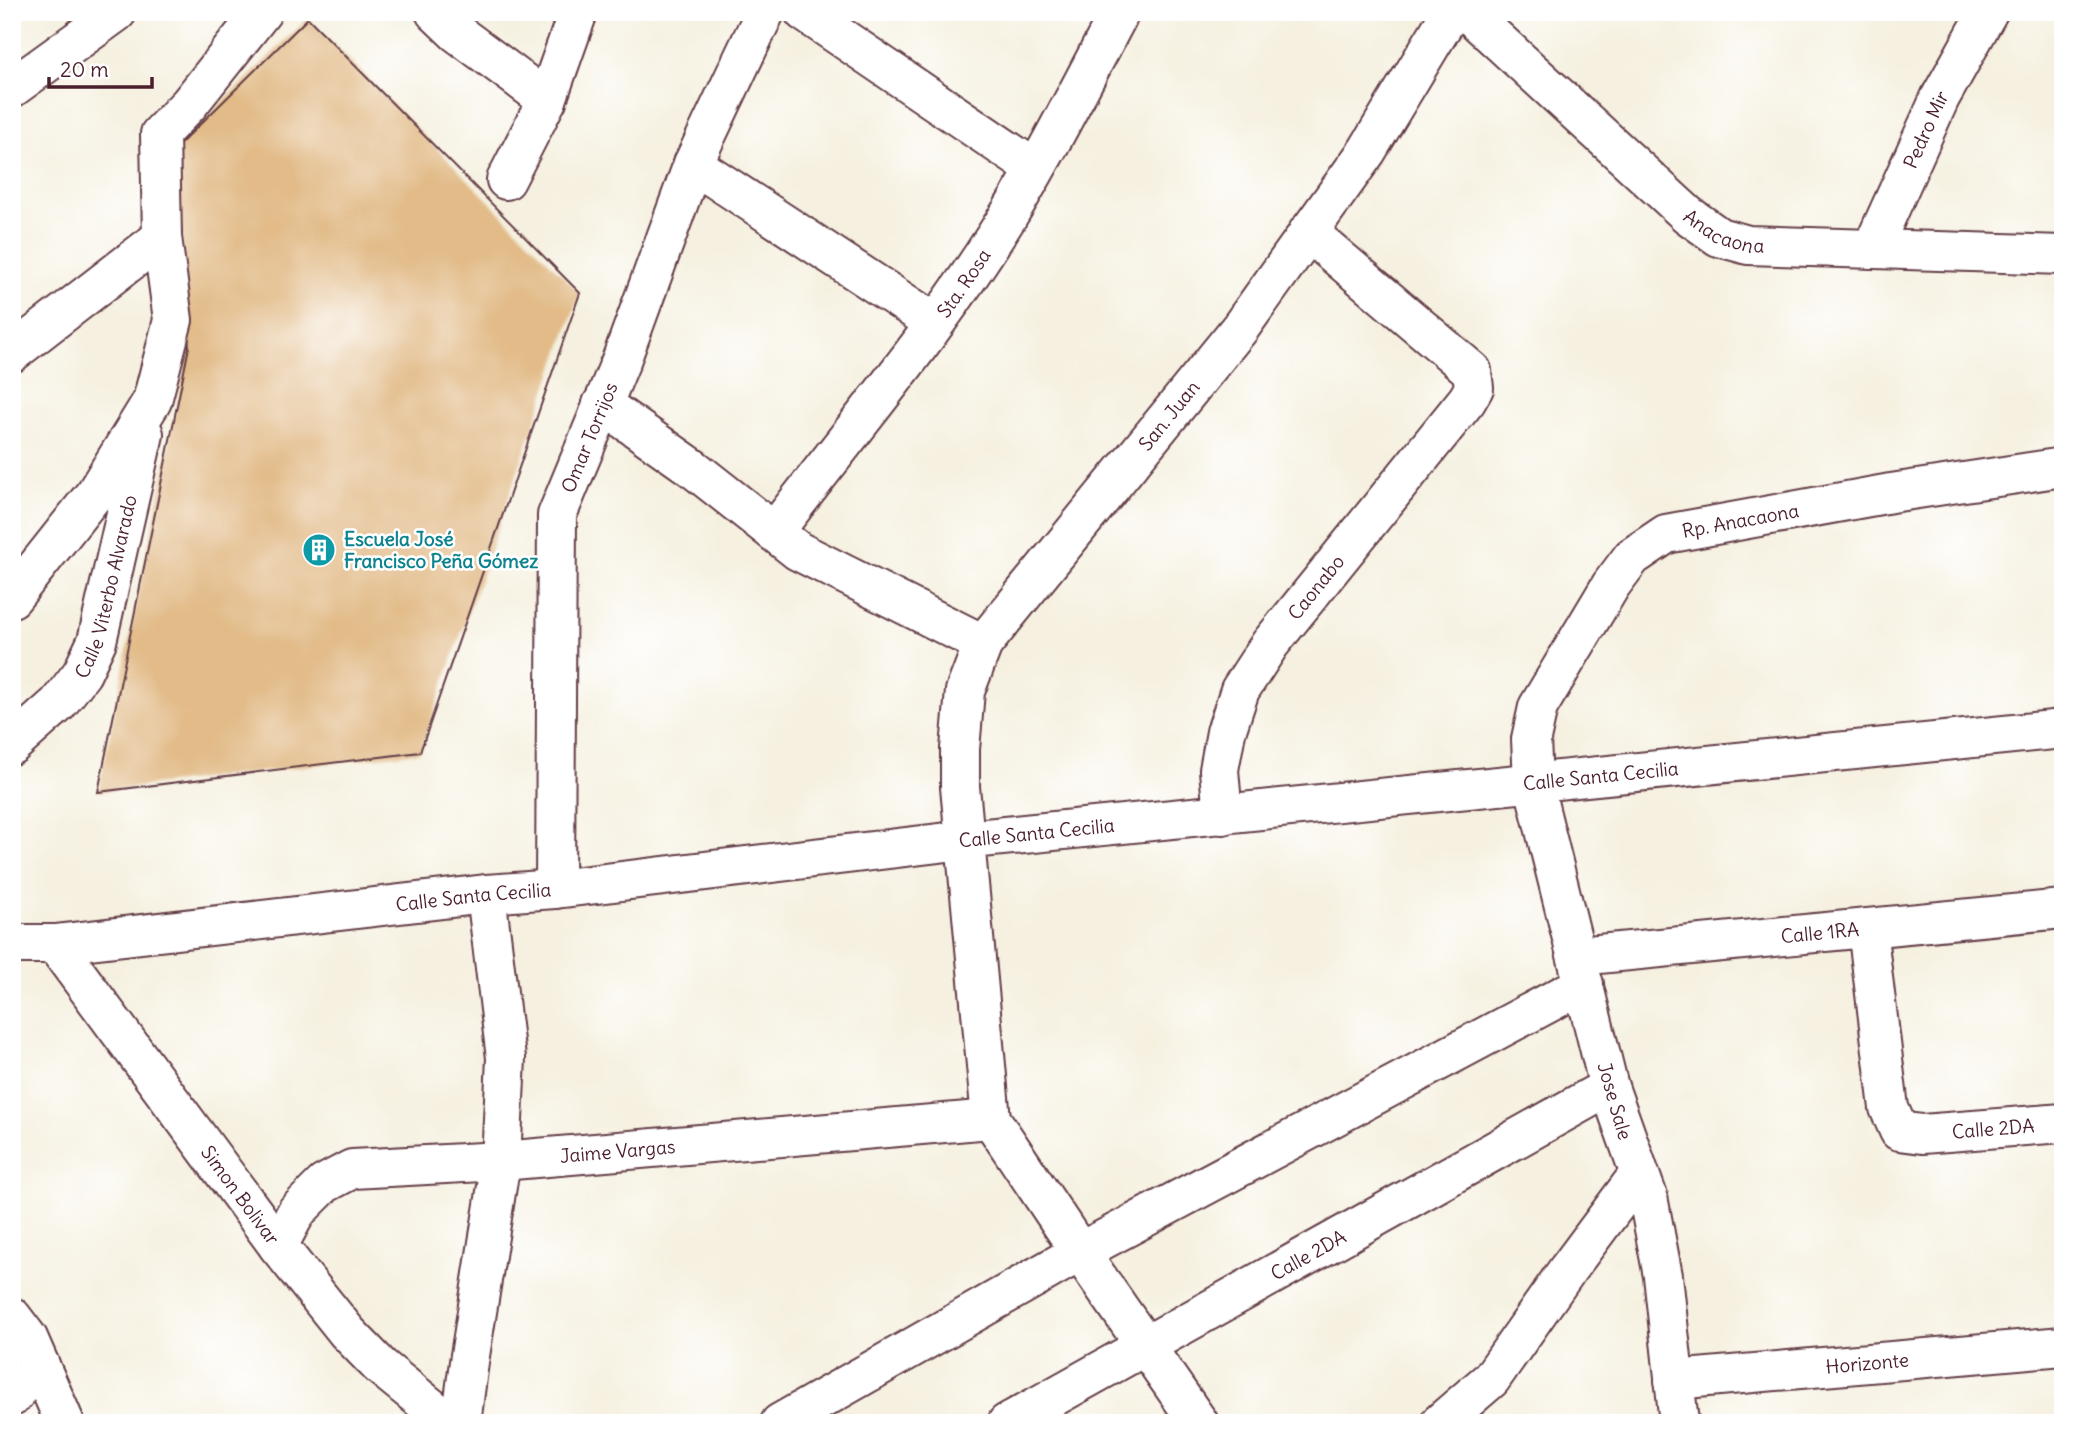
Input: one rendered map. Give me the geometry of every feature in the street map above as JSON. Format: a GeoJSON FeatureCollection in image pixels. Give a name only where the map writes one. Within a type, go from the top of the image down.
{"type":"FeatureCollection","features":[{"type":"Feature","properties":{"kind":"street"},"geometry":{"type":"LineString","coordinates":[[12,88],[117,12]]}},
{"type":"Feature","properties":{"kind":"street"},"geometry":{"type":"LineString","coordinates":[[435,12],[457,33],[547,100]]}},
{"type":"Feature","properties":{"kind":"street"},"geometry":{"type":"LineString","coordinates":[[506,180],[547,100],[578,12]]}},
{"type":"Feature","properties":{"kind":"street","name":"Omar Torrijos"},"geometry":{"type":"LineString","coordinates":[[555,890],[556,515],[602,404],[693,164],[765,12]]}},
{"type":"Feature","properties":{"kind":"street"},"geometry":{"type":"LineString","coordinates":[[804,12],[1035,169]]}},
{"type":"Feature","properties":{"kind":"street","name":"Sta. Rosa"},"geometry":{"type":"LineString","coordinates":[[774,532],[935,323],[996,235],[1120,12]]}},
{"type":"Feature","properties":{"kind":"street","name":"San. Juan"},"geometry":{"type":"LineString","coordinates":[[991,1119],[964,840],[960,749],[965,691],[983,644],[1240,328],[1367,151],[1451,12]]}},
{"type":"Feature","properties":{"kind":"street","name":"Anacaona"},"geometry":{"type":"LineString","coordinates":[[1467,12],[1688,215],[1719,237],[1748,245],[2063,256]]}},
{"type":"Feature","properties":{"kind":"street","name":"Pedro Mir"},"geometry":{"type":"LineString","coordinates":[[1872,249],[1940,97],[1988,12]]}},
{"type":"Feature","properties":{"kind":"street","name":"Calle Viterbo Alvarado"},"geometry":{"type":"LineString","coordinates":[[12,745],[58,704],[82,673],[97,641],[173,320],[162,237],[160,134],[189,104],[252,15]]}},
{"type":"Feature","properties":{"kind":"street"},"geometry":{"type":"LineString","coordinates":[[693,164],[935,323]]}},
{"type":"Feature","properties":{"kind":"street","name":"Caonabo"},"geometry":{"type":"LineString","coordinates":[[1223,815],[1219,770],[1226,732],[1240,690],[1270,644],[1474,388],[1472,371],[1308,232]]}},
{"type":"Feature","properties":{"kind":"street"},"geometry":{"type":"LineString","coordinates":[[12,353],[162,237]]}},
{"type":"Feature","properties":{"kind":"street","name":"Calle Viterbo Alvarado"},"geometry":{"type":"LineString","coordinates":[[12,598],[96,492],[152,401]]}},
{"type":"Feature","properties":{"kind":"street"},"geometry":{"type":"LineString","coordinates":[[602,404],[694,469],[798,551],[983,644]]}},
{"type":"Feature","properties":{"kind":"street","name":"Rp. Anacaona"},"geometry":{"type":"LineString","coordinates":[[1533,782],[1531,738],[1538,707],[1611,585],[1632,557],[1667,534],[1891,493],[2063,467]]}},
{"type":"Feature","properties":{"kind":"street","name":"Calle Santa Cecilia"},"geometry":{"type":"LineString","coordinates":[[12,944],[55,944],[486,894],[555,890],[964,840],[2063,729]]}},
{"type":"Feature","properties":{"kind":"street","name":"Jose Sale"},"geometry":{"type":"LineString","coordinates":[[1533,782],[1609,1087],[1648,1197],[1663,1276],[1674,1410]]}},
{"type":"Feature","properties":{"kind":"street"},"geometry":{"type":"LineString","coordinates":[[461,1423],[501,1161],[506,1058],[486,894]]}},
{"type":"Feature","properties":{"kind":"street","name":"Calle 1RA"},"geometry":{"type":"LineString","coordinates":[[1581,970],[1867,928],[2063,909]]}},
{"type":"Feature","properties":{"kind":"street","name":"Calle 2DA"},"geometry":{"type":"LineString","coordinates":[[1867,928],[1889,1108],[1899,1131],[1922,1134],[2063,1123]]}},
{"type":"Feature","properties":{"kind":"street","name":"Simon Bolivar"},"geometry":{"type":"LineString","coordinates":[[55,944],[278,1246],[355,1340],[380,1366],[450,1423]]}},
{"type":"Feature","properties":{"kind":"street"},"geometry":{"type":"LineString","coordinates":[[779,1423],[1581,970]]}},
{"type":"Feature","properties":{"kind":"street","name":"Calle 2DA"},"geometry":{"type":"LineString","coordinates":[[1007,1423],[1609,1087]]}},
{"type":"Feature","properties":{"kind":"street"},"geometry":{"type":"LineString","coordinates":[[991,1119],[1199,1423]]}},
{"type":"Feature","properties":{"kind":"street","name":"Jaime Vargas"},"geometry":{"type":"LineString","coordinates":[[278,1246],[298,1211],[324,1184],[352,1169],[501,1161],[991,1119]]}},
{"type":"Feature","properties":{"kind":"street"},"geometry":{"type":"LineString","coordinates":[[1440,1423],[1491,1379],[1639,1174]]}},
{"type":"Feature","properties":{"kind":"street"},"geometry":{"type":"LineString","coordinates":[[12,1317],[27,1338],[65,1423]]}},
{"type":"Feature","properties":{"kind":"street","name":"Horizonte"},"geometry":{"type":"LineString","coordinates":[[1674,1410],[2063,1346]]}},
{"type":"Feature","properties":{"kind":"street"},"geometry":{"type":"LineString","coordinates":[[12,1397],[40,1365]]}},
{"type":"Feature","properties":{"kind":"building","name":"Escuela José Francisco Peña Gómez"},"geometry":{"type":"Polygon","coordinates":[[[308,18],[580,293],[420,752],[98,792],[189,347],[176,148],[308,18]]]}},
{"type":"Feature","properties":{"kind":"place","name":"Escuela José Francisco Peña Gómez"},"geometry":{"type":"Point","coordinates":[319,550]}}]}
